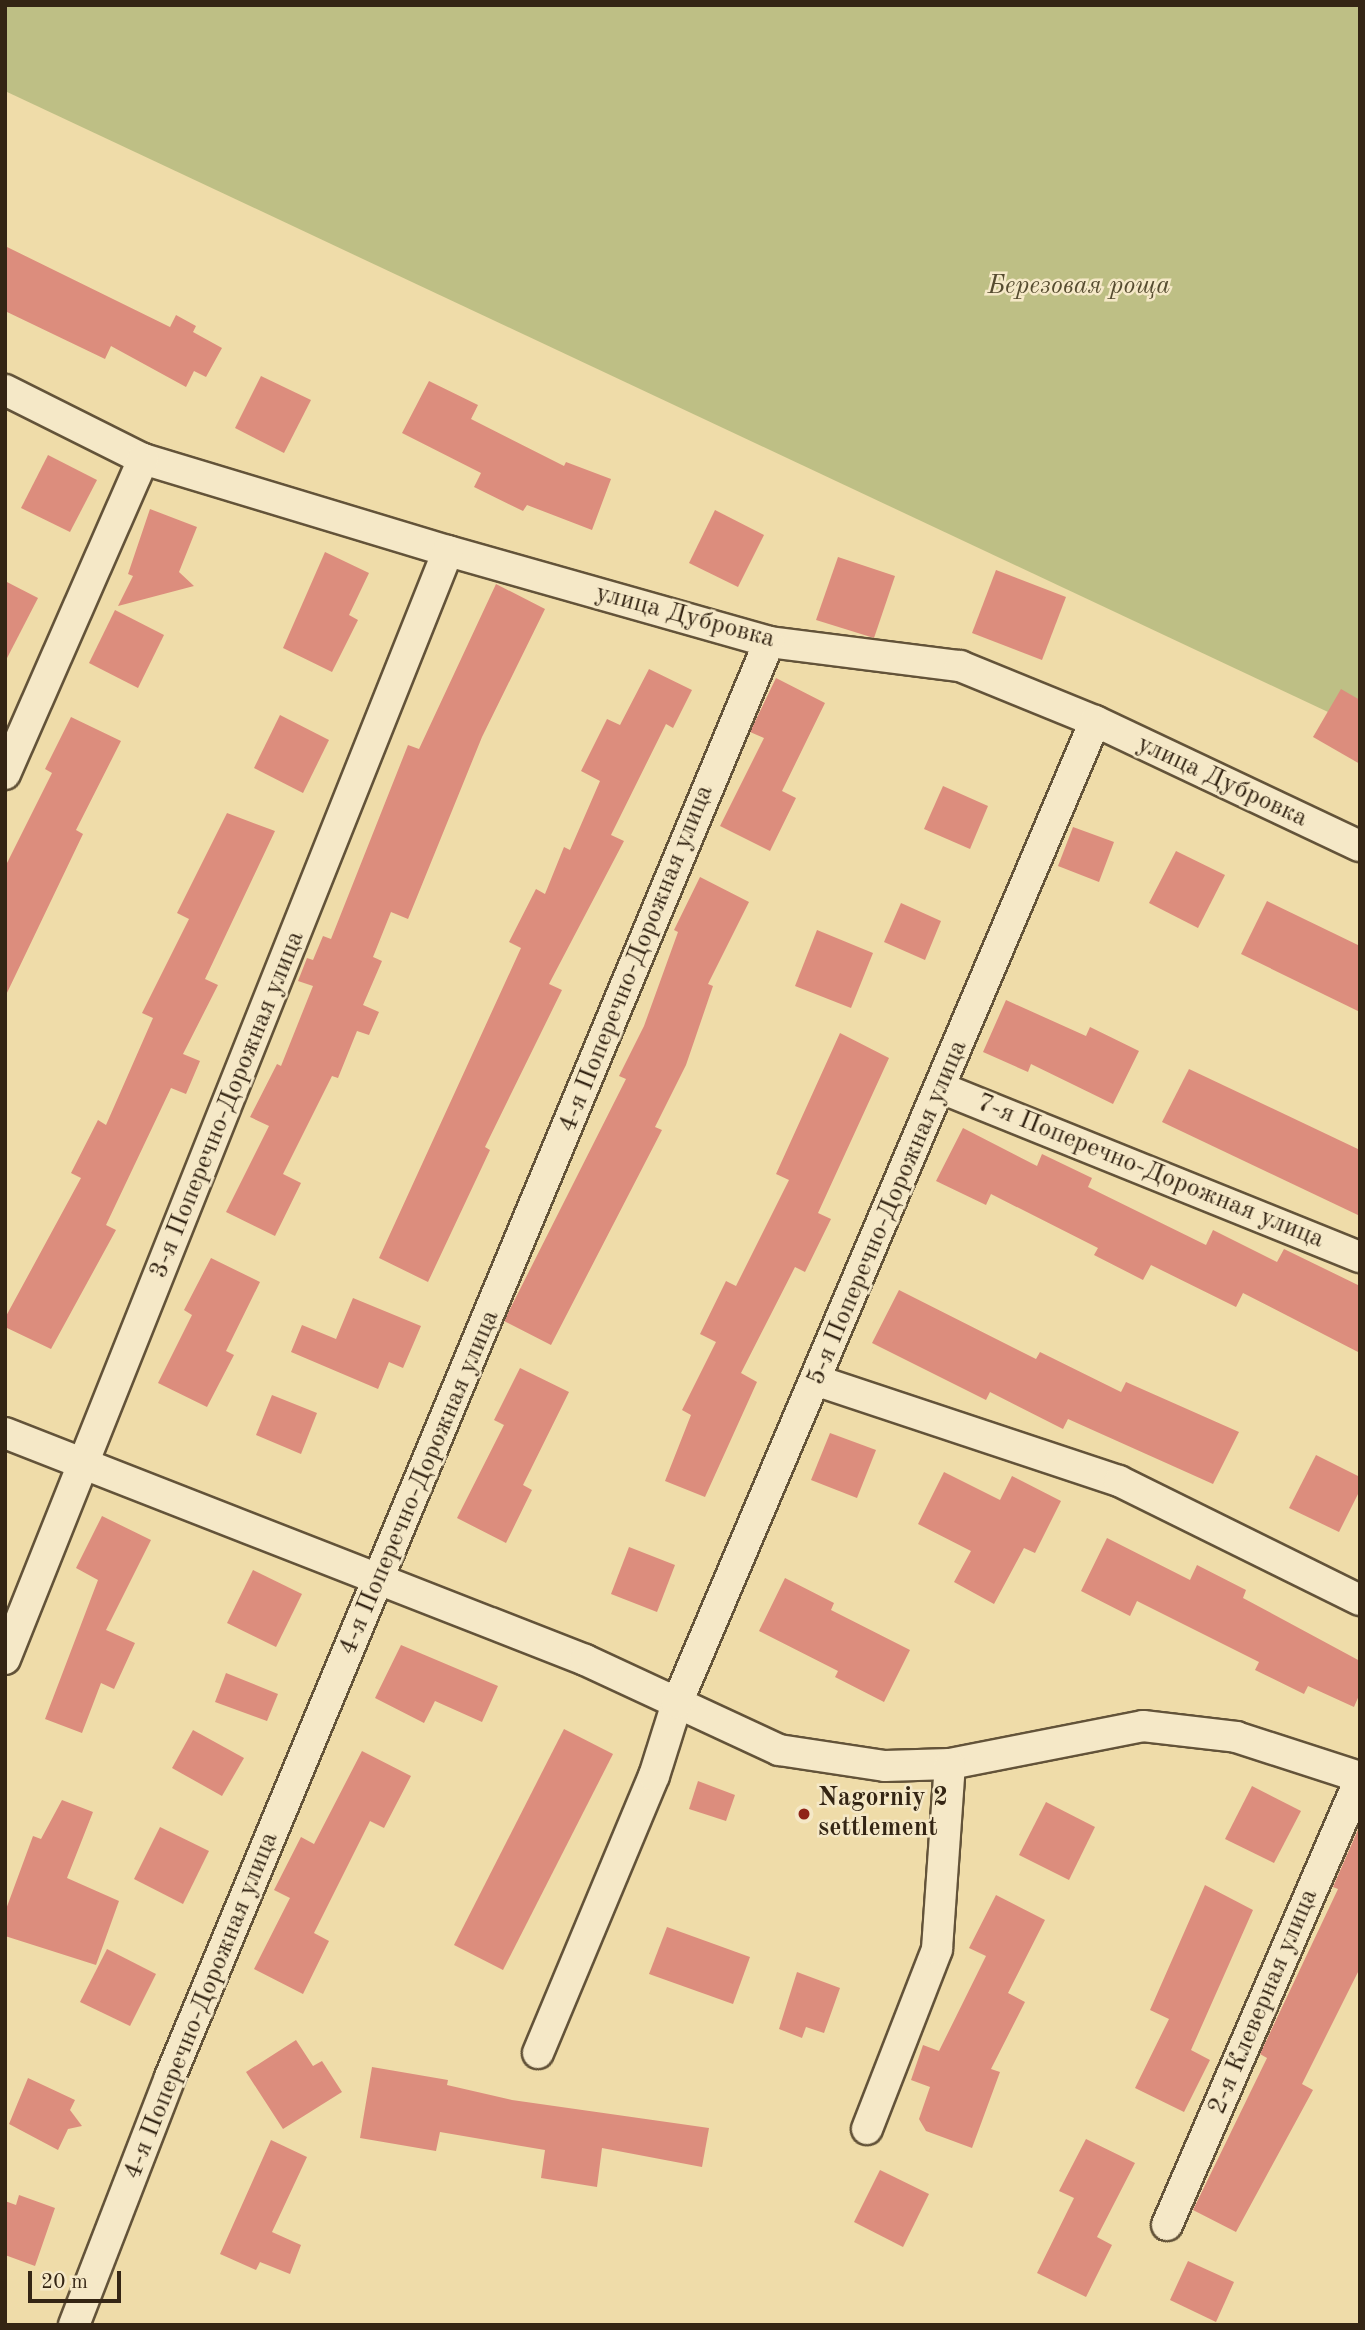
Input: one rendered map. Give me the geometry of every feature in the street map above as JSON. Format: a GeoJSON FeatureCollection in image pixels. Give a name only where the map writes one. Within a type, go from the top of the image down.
{"type":"FeatureCollection","features":[{"type":"Feature","properties":{"kind":"street","name":"улица Дубровка"},"geometry":{"type":"LineString","coordinates":[[5,390],[143,459],[448,551],[769,642],[960,666],[1095,721],[1360,846]]}},
{"type":"Feature","properties":{"kind":"street"},"geometry":{"type":"LineString","coordinates":[[5,774],[143,459]]}},
{"type":"Feature","properties":{"kind":"street","name":"3-я Поперечно-Дорожная улица"},"geometry":{"type":"LineString","coordinates":[[5,1659],[85,1465],[448,551]]}},
{"type":"Feature","properties":{"kind":"street","name":"4-я Поперечно-Дорожная улица"},"geometry":{"type":"LineString","coordinates":[[74,2325],[170,2077],[381,1578],[769,642]]}},
{"type":"Feature","properties":{"kind":"street","name":"5-я Поперечно-Дорожная улица"},"geometry":{"type":"LineString","coordinates":[[538,2053],[654,1776],[677,1703],[818,1381],[1095,721]]}},
{"type":"Feature","properties":{"kind":"street","name":"7-я Поперечно-Дорожная улица"},"geometry":{"type":"LineString","coordinates":[[941,1088],[1360,1257]]}},
{"type":"Feature","properties":{"kind":"street"},"geometry":{"type":"LineString","coordinates":[[818,1381],[1119,1481],[1360,1600]]}},
{"type":"Feature","properties":{"kind":"street"},"geometry":{"type":"LineString","coordinates":[[5,1433],[381,1578],[677,1703],[779,1750],[885,1766],[950,1764],[1143,1726],[1236,1737],[1360,1778]]}},
{"type":"Feature","properties":{"kind":"street"},"geometry":{"type":"LineString","coordinates":[[867,2129],[937,1949],[950,1764]]}},
{"type":"Feature","properties":{"kind":"street","name":"2-я Клеверная улица"},"geometry":{"type":"LineString","coordinates":[[1167,2225],[1360,1778]]}},
{"type":"Feature","properties":{"kind":"green space","name":"Березовая роща"},"geometry":{"type":"Polygon","coordinates":[[[5,5],[1360,5],[1360,727],[5,91],[5,5]]]}},
{"type":"Feature","properties":{"kind":"building"},"geometry":{"type":"Polygon","coordinates":[[[5,246],[170,327],[176,315],[196,326],[193,332],[222,348],[206,377],[194,371],[186,387],[111,346],[105,359],[5,311],[5,246]]]}},
{"type":"Feature","properties":{"kind":"building"},"geometry":{"type":"Polygon","coordinates":[[[261,376],[311,400],[284,453],[235,428],[261,376]]]}},
{"type":"Feature","properties":{"kind":"building"},"geometry":{"type":"Polygon","coordinates":[[[429,381],[478,405],[471,419],[564,466],[566,462],[611,479],[592,530],[527,505],[523,511],[474,487],[481,473],[402,433],[429,381]]]}},
{"type":"Feature","properties":{"kind":"building"},"geometry":{"type":"Polygon","coordinates":[[[48,455],[97,480],[70,532],[21,508],[48,455]]]}},
{"type":"Feature","properties":{"kind":"building"},"geometry":{"type":"Polygon","coordinates":[[[150,509],[197,527],[179,572],[194,586],[118,606],[133,576],[128,574],[150,509]]]}},
{"type":"Feature","properties":{"kind":"building"},"geometry":{"type":"Polygon","coordinates":[[[715,510],[764,535],[738,587],[689,563],[715,510]]]}},
{"type":"Feature","properties":{"kind":"building"},"geometry":{"type":"Polygon","coordinates":[[[325,552],[369,573],[349,615],[358,620],[332,672],[283,648],[325,552]]]}},
{"type":"Feature","properties":{"kind":"building"},"geometry":{"type":"Polygon","coordinates":[[[838,557],[895,576],[874,638],[816,620],[838,557]]]}},
{"type":"Feature","properties":{"kind":"building"},"geometry":{"type":"Polygon","coordinates":[[[996,570],[1066,597],[1042,660],[972,633],[996,570]]]}},
{"type":"Feature","properties":{"kind":"building"},"geometry":{"type":"Polygon","coordinates":[[[5,581],[38,598],[5,662],[5,581]]]}},
{"type":"Feature","properties":{"kind":"building"},"geometry":{"type":"Polygon","coordinates":[[[496,584],[545,609],[482,737],[408,919],[391,912],[373,957],[382,961],[363,1005],[379,1012],[369,1035],[357,1031],[338,1078],[332,1076],[283,1174],[301,1183],[275,1236],[226,1212],[269,1126],[250,1117],[277,1064],[281,1066],[313,986],[298,981],[307,958],[313,960],[323,936],[331,939],[408,745],[419,749],[496,584]]]}},
{"type":"Feature","properties":{"kind":"building"},"geometry":{"type":"Polygon","coordinates":[[[115,610],[164,635],[138,688],[89,663],[115,610]]]}},
{"type":"Feature","properties":{"kind":"building"},"geometry":{"type":"Polygon","coordinates":[[[649,669],[692,690],[673,728],[666,724],[611,835],[624,841],[549,984],[562,990],[485,1147],[490,1150],[428,1282],[379,1258],[521,948],[509,942],[536,889],[545,894],[564,847],[570,850],[600,781],[581,771],[607,719],[620,725],[649,669]]]}},
{"type":"Feature","properties":{"kind":"building"},"geometry":{"type":"Polygon","coordinates":[[[776,678],[825,703],[782,791],[796,798],[770,851],[720,826],[764,738],[750,732],[776,678]]]}},
{"type":"Feature","properties":{"kind":"building"},"geometry":{"type":"Polygon","coordinates":[[[1341,689],[1360,700],[1360,764],[1313,737],[1341,689]]]}},
{"type":"Feature","properties":{"kind":"building"},"geometry":{"type":"Polygon","coordinates":[[[280,715],[329,740],[303,793],[254,768],[280,715]]]}},
{"type":"Feature","properties":{"kind":"building"},"geometry":{"type":"Polygon","coordinates":[[[71,717],[121,741],[76,830],[83,834],[5,997],[5,867],[52,773],[45,769],[71,717]]]}},
{"type":"Feature","properties":{"kind":"building"},"geometry":{"type":"Polygon","coordinates":[[[943,786],[988,806],[970,849],[924,829],[943,786]]]}},
{"type":"Feature","properties":{"kind":"building"},"geometry":{"type":"Polygon","coordinates":[[[227,813],[275,831],[205,979],[218,985],[183,1054],[200,1061],[186,1094],[171,1088],[106,1225],[116,1230],[51,1349],[5,1327],[5,1318],[81,1178],[71,1173],[98,1120],[106,1125],[153,1018],[142,1013],[189,919],[177,913],[227,813]]]}},
{"type":"Feature","properties":{"kind":"building"},"geometry":{"type":"Polygon","coordinates":[[[1073,827],[1114,842],[1099,882],[1058,866],[1073,827]]]}},
{"type":"Feature","properties":{"kind":"building"},"geometry":{"type":"Polygon","coordinates":[[[1176,851],[1225,875],[1198,928],[1149,903],[1176,851]]]}},
{"type":"Feature","properties":{"kind":"building"},"geometry":{"type":"Polygon","coordinates":[[[700,877],[749,902],[708,984],[713,986],[686,1065],[655,1127],[662,1130],[551,1345],[504,1321],[626,1079],[619,1076],[644,1026],[678,932],[674,930],[700,877]]]}},
{"type":"Feature","properties":{"kind":"building"},"geometry":{"type":"Polygon","coordinates":[[[1267,901],[1360,946],[1360,1012],[1241,954],[1267,901]]]}},
{"type":"Feature","properties":{"kind":"building"},"geometry":{"type":"Polygon","coordinates":[[[901,903],[941,921],[925,960],[884,942],[901,903]]]}},
{"type":"Feature","properties":{"kind":"building"},"geometry":{"type":"Polygon","coordinates":[[[817,930],[873,953],[851,1008],[795,986],[817,930]]]}},
{"type":"Feature","properties":{"kind":"building"},"geometry":{"type":"Polygon","coordinates":[[[1006,1000],[1086,1036],[1090,1027],[1139,1051],[1113,1104],[1031,1064],[1028,1072],[983,1052],[1006,1000]]]}},
{"type":"Feature","properties":{"kind":"building"},"geometry":{"type":"Polygon","coordinates":[[[840,1033],[889,1058],[818,1213],[831,1219],[805,1272],[795,1267],[741,1373],[757,1382],[705,1497],[665,1481],[691,1415],[682,1410],[716,1342],[700,1334],[726,1281],[736,1286],[789,1180],[776,1174],[840,1033]]]}},
{"type":"Feature","properties":{"kind":"building"},"geometry":{"type":"Polygon","coordinates":[[[1189,1069],[1360,1150],[1360,1216],[1162,1122],[1189,1069]]]}},
{"type":"Feature","properties":{"kind":"building"},"geometry":{"type":"Polygon","coordinates":[[[963,1128],[1037,1166],[1042,1154],[1092,1178],[1088,1187],[1206,1245],[1213,1230],[1277,1262],[1284,1249],[1360,1286],[1360,1353],[1243,1293],[1236,1307],[1151,1265],[1143,1280],[1094,1255],[1098,1248],[991,1194],[986,1205],[936,1181],[963,1128]]]}},
{"type":"Feature","properties":{"kind":"building"},"geometry":{"type":"Polygon","coordinates":[[[211,1258],[260,1282],[226,1351],[234,1355],[207,1407],[158,1383],[192,1315],[184,1310],[211,1258]]]}},
{"type":"Feature","properties":{"kind":"building"},"geometry":{"type":"Polygon","coordinates":[[[899,1290],[1036,1359],[1040,1352],[1121,1392],[1126,1382],[1239,1432],[1213,1484],[1068,1419],[1063,1429],[990,1392],[986,1400],[872,1343],[899,1290]]]}},
{"type":"Feature","properties":{"kind":"building"},"geometry":{"type":"Polygon","coordinates":[[[353,1298],[421,1326],[403,1368],[389,1362],[378,1389],[291,1352],[302,1325],[336,1339],[353,1298]]]}},
{"type":"Feature","properties":{"kind":"building"},"geometry":{"type":"Polygon","coordinates":[[[520,1368],[569,1392],[523,1485],[532,1490],[506,1543],[457,1518],[504,1425],[494,1420],[520,1368]]]}},
{"type":"Feature","properties":{"kind":"building"},"geometry":{"type":"Polygon","coordinates":[[[272,1395],[317,1413],[301,1454],[256,1435],[272,1395]]]}},
{"type":"Feature","properties":{"kind":"building"},"geometry":{"type":"Polygon","coordinates":[[[830,1433],[876,1450],[857,1498],[811,1480],[830,1433]]]}},
{"type":"Feature","properties":{"kind":"building"},"geometry":{"type":"Polygon","coordinates":[[[1316,1455],[1360,1477],[1360,1490],[1339,1532],[1289,1508],[1316,1455]]]}},
{"type":"Feature","properties":{"kind":"building"},"geometry":{"type":"Polygon","coordinates":[[[944,1472],[1000,1500],[1012,1476],[1061,1501],[1035,1553],[1024,1548],[994,1604],[954,1582],[971,1551],[918,1524],[944,1472]]]}},
{"type":"Feature","properties":{"kind":"building"},"geometry":{"type":"Polygon","coordinates":[[[102,1516],[151,1540],[106,1630],[135,1643],[114,1689],[101,1683],[82,1733],[45,1719],[98,1580],[76,1568],[102,1516]]]}},
{"type":"Feature","properties":{"kind":"building"},"geometry":{"type":"Polygon","coordinates":[[[1107,1538],[1190,1580],[1197,1565],[1246,1590],[1243,1598],[1360,1661],[1360,1693],[1354,1707],[1308,1686],[1304,1694],[1255,1670],[1259,1662],[1137,1601],[1130,1616],[1081,1591],[1107,1538]]]}},
{"type":"Feature","properties":{"kind":"building"},"geometry":{"type":"Polygon","coordinates":[[[629,1547],[675,1565],[657,1612],[611,1594],[629,1547]]]}},
{"type":"Feature","properties":{"kind":"building"},"geometry":{"type":"Polygon","coordinates":[[[253,1570],[302,1594],[276,1647],[227,1623],[253,1570]]]}},
{"type":"Feature","properties":{"kind":"building"},"geometry":{"type":"Polygon","coordinates":[[[785,1578],[834,1603],[831,1610],[910,1650],[884,1702],[835,1677],[838,1671],[759,1631],[785,1578]]]}},
{"type":"Feature","properties":{"kind":"building"},"geometry":{"type":"Polygon","coordinates":[[[401,1645],[498,1686],[482,1722],[435,1701],[424,1723],[375,1698],[401,1645]]]}},
{"type":"Feature","properties":{"kind":"building"},"geometry":{"type":"Polygon","coordinates":[[[226,1673],[278,1694],[267,1721],[215,1702],[226,1673]]]}},
{"type":"Feature","properties":{"kind":"building"},"geometry":{"type":"Polygon","coordinates":[[[564,1729],[613,1754],[503,1970],[454,1945],[564,1729]]]}},
{"type":"Feature","properties":{"kind":"building"},"geometry":{"type":"Polygon","coordinates":[[[193,1730],[244,1758],[222,1796],[172,1768],[193,1730]]]}},
{"type":"Feature","properties":{"kind":"building"},"geometry":{"type":"Polygon","coordinates":[[[362,1751],[411,1776],[384,1828],[370,1821],[314,1933],[329,1941],[303,1994],[254,1969],[290,1898],[274,1890],[301,1837],[314,1844],[362,1751]]]}},
{"type":"Feature","properties":{"kind":"building"},"geometry":{"type":"Polygon","coordinates":[[[698,1781],[735,1795],[726,1821],[689,1809],[698,1781]]]}},
{"type":"Feature","properties":{"kind":"building"},"geometry":{"type":"Polygon","coordinates":[[[1252,1786],[1301,1811],[1274,1863],[1225,1839],[1252,1786]]]}},
{"type":"Feature","properties":{"kind":"building"},"geometry":{"type":"Polygon","coordinates":[[[62,1800],[93,1812],[67,1878],[119,1901],[96,1965],[5,1936],[5,1912],[33,1836],[41,1839],[62,1800]]]}},
{"type":"Feature","properties":{"kind":"building"},"geometry":{"type":"Polygon","coordinates":[[[1046,1802],[1095,1827],[1069,1880],[1019,1855],[1046,1802]]]}},
{"type":"Feature","properties":{"kind":"building"},"geometry":{"type":"Polygon","coordinates":[[[1360,1825],[1360,1968],[1302,2084],[1313,2090],[1236,2232],[1193,2210],[1267,2058],[1260,2054],[1338,1889],[1333,1887],[1360,1825]]]}},
{"type":"Feature","properties":{"kind":"building"},"geometry":{"type":"Polygon","coordinates":[[[160,1827],[209,1851],[183,1904],[134,1879],[160,1827]]]}},
{"type":"Feature","properties":{"kind":"building"},"geometry":{"type":"Polygon","coordinates":[[[1205,1885],[1253,1910],[1191,2050],[1210,2060],[1184,2112],[1135,2088],[1169,2019],[1150,2010],[1205,1885]]]}},
{"type":"Feature","properties":{"kind":"building"},"geometry":{"type":"Polygon","coordinates":[[[996,1895],[1045,1920],[1008,1993],[1025,2002],[991,2069],[1000,2072],[972,2148],[926,2131],[919,2119],[930,2087],[911,2080],[923,2045],[939,2051],[986,1956],[969,1948],[996,1895]]]}},
{"type":"Feature","properties":{"kind":"building"},"geometry":{"type":"Polygon","coordinates":[[[667,1927],[750,1957],[733,2004],[649,1974],[667,1927]]]}},
{"type":"Feature","properties":{"kind":"building"},"geometry":{"type":"Polygon","coordinates":[[[107,1949],[156,1974],[130,2026],[80,2002],[107,1949]]]}},
{"type":"Feature","properties":{"kind":"building"},"geometry":{"type":"Polygon","coordinates":[[[797,1972],[840,1988],[824,2033],[806,2027],[802,2038],[779,2029],[797,1972]]]}},
{"type":"Feature","properties":{"kind":"building"},"geometry":{"type":"Polygon","coordinates":[[[296,2040],[313,2066],[322,2061],[342,2092],[283,2129],[246,2072],[296,2040]]]}},
{"type":"Feature","properties":{"kind":"building"},"geometry":{"type":"Polygon","coordinates":[[[372,2067],[448,2080],[447,2085],[512,2100],[709,2128],[702,2167],[602,2148],[597,2187],[541,2178],[545,2150],[440,2132],[436,2151],[360,2138],[372,2067]]]}},
{"type":"Feature","properties":{"kind":"building"},"geometry":{"type":"Polygon","coordinates":[[[28,2078],[75,2100],[70,2110],[82,2126],[68,2129],[58,2150],[9,2124],[28,2078]]]}},
{"type":"Feature","properties":{"kind":"building"},"geometry":{"type":"Polygon","coordinates":[[[1086,2139],[1135,2163],[1097,2237],[1112,2245],[1086,2297],[1037,2273],[1074,2198],[1059,2191],[1086,2139]]]}},
{"type":"Feature","properties":{"kind":"building"},"geometry":{"type":"Polygon","coordinates":[[[271,2140],[307,2157],[272,2232],[301,2245],[290,2274],[260,2262],[256,2270],[220,2254],[271,2140]]]}},
{"type":"Feature","properties":{"kind":"building"},"geometry":{"type":"Polygon","coordinates":[[[880,2170],[929,2194],[903,2247],[854,2222],[880,2170]]]}},
{"type":"Feature","properties":{"kind":"building"},"geometry":{"type":"Polygon","coordinates":[[[19,2195],[55,2208],[35,2266],[5,2255],[5,2201],[16,2205],[19,2195]]]}},
{"type":"Feature","properties":{"kind":"building"},"geometry":{"type":"Polygon","coordinates":[[[1188,2261],[1234,2282],[1216,2322],[1170,2300],[1188,2261]]]}},
{"type":"Feature","properties":{"kind":"place","name":"Nagorniy 2 settlement"},"geometry":{"type":"Point","coordinates":[804,1814]}}]}
